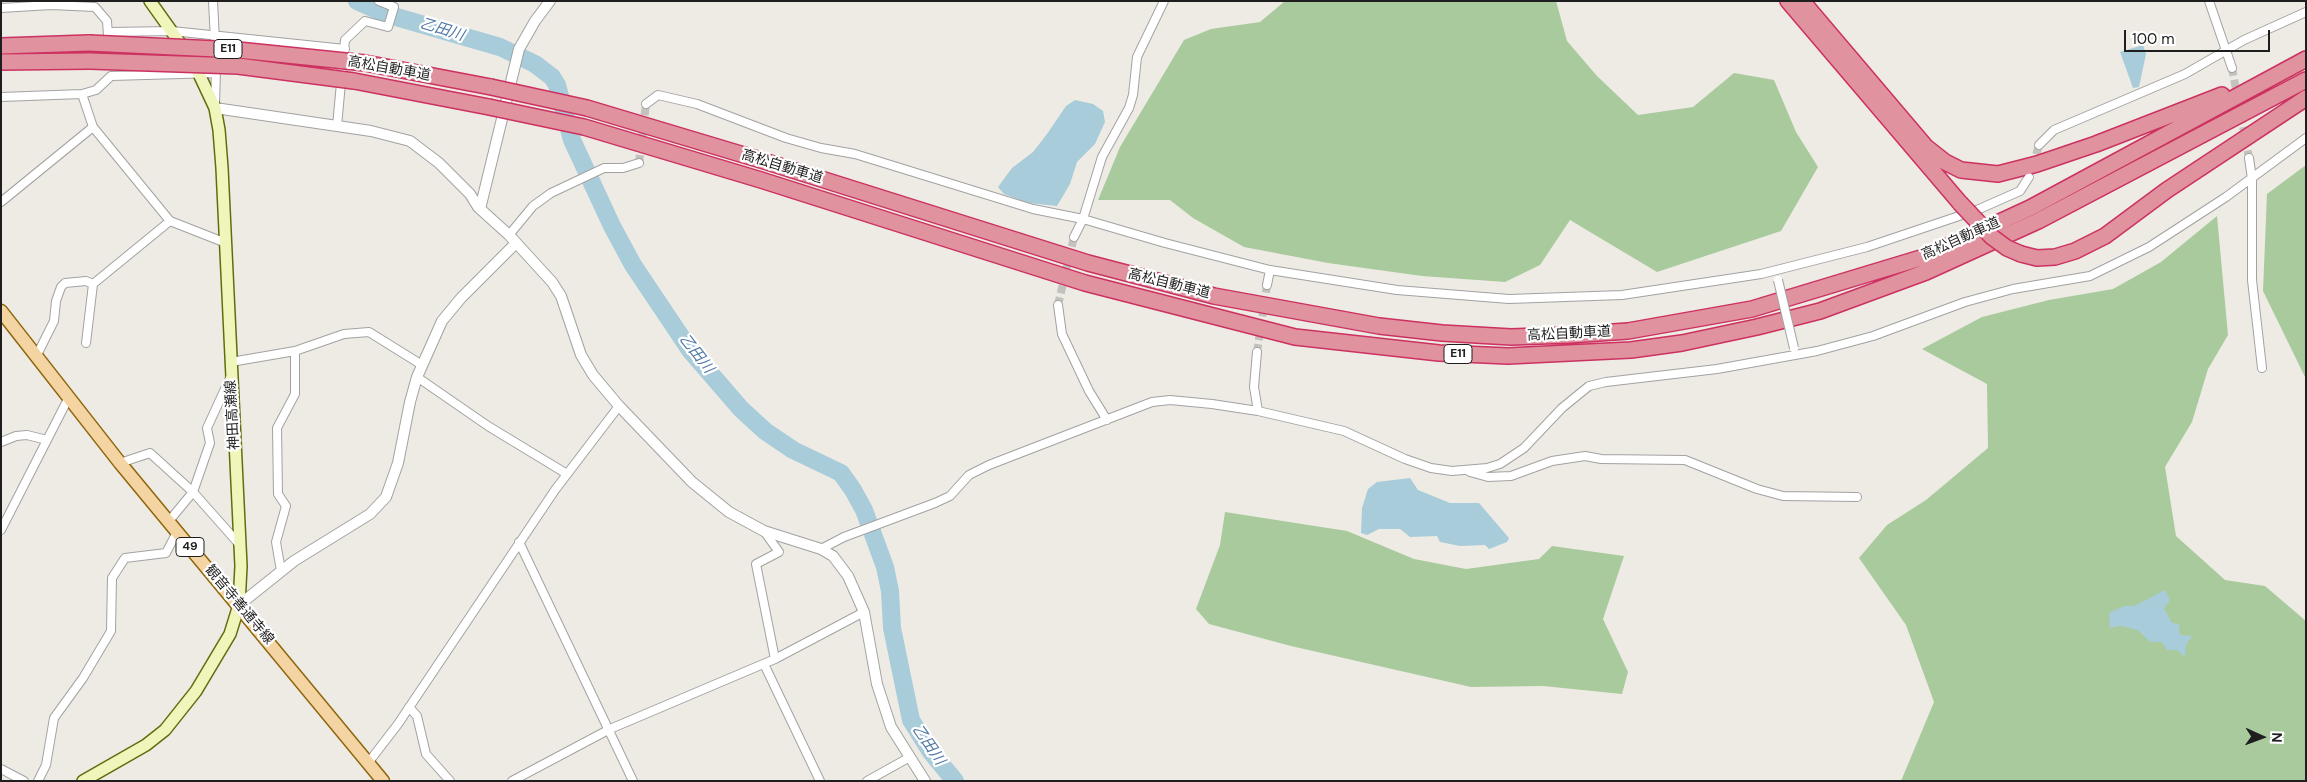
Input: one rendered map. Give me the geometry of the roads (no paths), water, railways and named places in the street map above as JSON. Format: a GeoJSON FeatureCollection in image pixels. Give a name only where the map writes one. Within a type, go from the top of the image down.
{"type":"FeatureCollection","features":[{"type":"Feature","properties":{"kind":"highway"},"geometry":{"type":"LineString","coordinates":[[1788,1],[1960,203],[1992,237],[2007,248],[2037,258],[2055,257],[2076,251],[2105,236],[2167,190],[2306,98]]}},
{"type":"Feature","properties":{"kind":"highway"},"geometry":{"type":"LineString","coordinates":[[1802,1],[1926,147],[1945,162],[1961,170],[1977,174],[1998,174],[2096,144],[2275,76]]}},
{"type":"Feature","properties":{"kind":"highway","name":"高松自動車道"},"geometry":{"type":"LineString","coordinates":[[1,46],[89,43],[238,50],[366,63],[491,87],[587,108],[764,161],[1088,263],[1214,296],[1379,326],[1442,333],[1511,336],[1560,336],[1628,331],[1752,309],[1924,257],[2030,208],[2306,59]]}},
{"type":"Feature","properties":{"kind":"highway","name":"高松自動車道"},"geometry":{"type":"LineString","coordinates":[[1,62],[90,61],[238,66],[354,81],[489,107],[584,127],[761,180],[1084,282],[1295,337],[1438,353],[1508,356],[1631,350],[1682,343],[1758,327],[1820,311],[1926,272],[2038,221],[2306,80]]}},
{"type":"Feature","properties":{"kind":"main road","name":"神田高瀬線"},"geometry":{"type":"LineString","coordinates":[[84,781],[146,745],[165,730],[196,691],[230,634],[239,605],[239,544],[221,147],[215,108],[199,74],[172,31],[150,1]]}},
{"type":"Feature","properties":{"kind":"main road","name":"観音寺善通寺線"},"geometry":{"type":"LineString","coordinates":[[1,311],[177,532],[384,781]]}},
{"type":"Feature","properties":{"kind":"street"},"geometry":{"type":"LineString","coordinates":[[213,1],[216,73],[215,108],[371,131],[410,141],[444,167],[470,194],[480,209],[513,239],[552,282],[561,296],[581,355],[593,375],[619,406],[692,482],[729,512],[764,531],[821,549],[833,556],[848,576],[864,612],[877,684],[891,727],[925,781]]}},
{"type":"Feature","properties":{"kind":"street"},"geometry":{"type":"LineString","coordinates":[[337,126],[345,40],[365,21],[388,27],[394,7],[379,1]]}},
{"type":"Feature","properties":{"kind":"street"},"geometry":{"type":"LineString","coordinates":[[480,209],[519,49],[530,29],[550,1]]}},
{"type":"Feature","properties":{"kind":"street"},"geometry":{"type":"LineString","coordinates":[[1074,237],[1083,219],[1102,157],[1129,108],[1133,95],[1137,57],[1164,1]]}},
{"type":"Feature","properties":{"kind":"street"},"geometry":{"type":"LineString","coordinates":[[2209,1],[2232,68]]}},
{"type":"Feature","properties":{"kind":"street"},"geometry":{"type":"LineString","coordinates":[[1,8],[51,5],[91,6],[105,18],[109,32],[111,76]]}},
{"type":"Feature","properties":{"kind":"street"},"geometry":{"type":"LineString","coordinates":[[2039,144],[2054,130],[2185,74],[2227,50],[2306,12]]}},
{"type":"Feature","properties":{"kind":"street"},"geometry":{"type":"LineString","coordinates":[[109,32],[172,31],[215,37],[345,49]]}},
{"type":"Feature","properties":{"kind":"street"},"geometry":{"type":"LineString","coordinates":[[1,96],[82,94],[96,90],[111,76],[216,73]]}},
{"type":"Feature","properties":{"kind":"street"},"geometry":{"type":"LineString","coordinates":[[82,94],[93,127],[170,221],[226,243]]}},
{"type":"Feature","properties":{"kind":"street"},"geometry":{"type":"LineString","coordinates":[[646,104],[658,95],[696,104],[821,148],[855,154],[1034,209],[1083,219],[1165,244],[1270,270],[1397,290],[1509,299],[1622,295],[1710,283],[1776,270],[1866,247],[1977,210],[2020,191],[2029,177]]}},
{"type":"Feature","properties":{"kind":"street"},"geometry":{"type":"LineString","coordinates":[[1,202],[93,127]]}},
{"type":"Feature","properties":{"kind":"street"},"geometry":{"type":"LineString","coordinates":[[1466,471],[1500,464],[1517,453],[1532,441],[1562,408],[1589,386],[1606,382],[1716,369],[1795,351],[1817,351],[1873,336],[1937,314],[1965,302],[2013,289],[2090,276],[2149,247],[2252,179],[2306,138]]}},
{"type":"Feature","properties":{"kind":"street"},"geometry":{"type":"LineString","coordinates":[[2249,158],[2252,179],[2252,280],[2262,368]]}},
{"type":"Feature","properties":{"kind":"street"},"geometry":{"type":"LineString","coordinates":[[239,605],[281,571],[370,514],[386,497],[398,463],[416,377],[442,321],[513,239],[533,206],[551,193],[575,180],[604,168],[622,168],[639,163]]}},
{"type":"Feature","properties":{"kind":"street"},"geometry":{"type":"LineString","coordinates":[[86,343],[93,284],[170,221]]}},
{"type":"Feature","properties":{"kind":"street"},"geometry":{"type":"LineString","coordinates":[[1267,285],[1270,270]]}},
{"type":"Feature","properties":{"kind":"street"},"geometry":{"type":"LineString","coordinates":[[1776,270],[1795,351]]}},
{"type":"Feature","properties":{"kind":"street"},"geometry":{"type":"LineString","coordinates":[[36,357],[54,321],[56,301],[61,287],[66,283],[86,281],[93,284]]}},
{"type":"Feature","properties":{"kind":"street"},"geometry":{"type":"LineString","coordinates":[[1058,305],[1062,334],[1089,391],[1107,420]]}},
{"type":"Feature","properties":{"kind":"street"},"geometry":{"type":"LineString","coordinates":[[230,362],[295,351],[344,334],[369,332],[422,365]]}},
{"type":"Feature","properties":{"kind":"street"},"geometry":{"type":"LineString","coordinates":[[281,571],[276,542],[286,506],[278,494],[277,428],[295,394],[295,351]]}},
{"type":"Feature","properties":{"kind":"street"},"geometry":{"type":"LineString","coordinates":[[1257,352],[1254,387],[1258,411]]}},
{"type":"Feature","properties":{"kind":"street"},"geometry":{"type":"LineString","coordinates":[[169,521],[193,492],[210,443],[207,428],[231,376]]}},
{"type":"Feature","properties":{"kind":"street"},"geometry":{"type":"LineString","coordinates":[[416,377],[488,426],[567,474]]}},
{"type":"Feature","properties":{"kind":"street"},"geometry":{"type":"LineString","coordinates":[[1,530],[69,398]]}},
{"type":"Feature","properties":{"kind":"street"},"geometry":{"type":"LineString","coordinates":[[821,549],[844,537],[950,496],[969,475],[989,465],[1152,402],[1170,400],[1258,411],[1344,431],[1431,468],[1466,471],[1488,477],[1511,476],[1552,461],[1585,456],[1601,459],[1685,460],[1757,489],[1782,496],[1857,497]]}},
{"type":"Feature","properties":{"kind":"street"},"geometry":{"type":"LineString","coordinates":[[368,763],[409,707],[567,474],[619,406]]}},
{"type":"Feature","properties":{"kind":"street"},"geometry":{"type":"LineString","coordinates":[[1,442],[16,436],[27,435],[46,440]]}},
{"type":"Feature","properties":{"kind":"street"},"geometry":{"type":"LineString","coordinates":[[120,462],[150,452],[193,492],[239,544]]}},
{"type":"Feature","properties":{"kind":"street"},"geometry":{"type":"LineString","coordinates":[[764,531],[779,552],[756,564],[775,659]]}},
{"type":"Feature","properties":{"kind":"street"},"geometry":{"type":"LineString","coordinates":[[38,781],[46,765],[54,718],[83,678],[111,631],[112,578],[124,558],[166,553],[177,532]]}},
{"type":"Feature","properties":{"kind":"street"},"geometry":{"type":"LineString","coordinates":[[520,542],[633,781]]}},
{"type":"Feature","properties":{"kind":"street"},"geometry":{"type":"LineString","coordinates":[[512,781],[610,729],[775,659],[864,612]]}},
{"type":"Feature","properties":{"kind":"street"},"geometry":{"type":"LineString","coordinates":[[764,664],[820,781]]}},
{"type":"Feature","properties":{"kind":"street"},"geometry":{"type":"LineString","coordinates":[[409,707],[417,716],[426,754],[450,781]]}},
{"type":"Feature","properties":{"kind":"street"},"geometry":{"type":"LineString","coordinates":[[867,781],[910,757]]}},
{"type":"Feature","properties":{"kind":"street"},"geometry":{"type":"LineString","coordinates":[[1,769],[24,781]]}},
{"type":"Feature","properties":{"kind":"water"},"geometry":{"type":"Polygon","coordinates":[[[2143,45],[2146,54],[2139,87],[2133,88],[2120,52],[2143,45]]]}},
{"type":"Feature","properties":{"kind":"water"},"geometry":{"type":"Polygon","coordinates":[[[1075,100],[1093,104],[1103,111],[1105,122],[1095,144],[1077,162],[1070,184],[1057,206],[1028,203],[1004,194],[998,187],[1012,168],[1033,152],[1066,106],[1075,100]]]}},
{"type":"Feature","properties":{"kind":"water"},"geometry":{"type":"Polygon","coordinates":[[[1410,478],[1418,490],[1450,503],[1479,503],[1509,538],[1507,542],[1489,549],[1485,545],[1460,546],[1440,542],[1437,536],[1410,537],[1400,529],[1379,529],[1367,535],[1361,533],[1362,508],[1368,489],[1377,482],[1410,478]]]}},
{"type":"Feature","properties":{"kind":"water"},"geometry":{"type":"Polygon","coordinates":[[[2165,590],[2170,600],[2164,608],[2172,623],[2179,624],[2180,635],[2192,636],[2186,645],[2185,657],[2177,650],[2167,650],[2162,642],[2150,642],[2138,630],[2120,626],[2110,628],[2109,613],[2124,606],[2134,606],[2165,590]]]}},
{"type":"Feature","properties":{"kind":"waterway","name":"乙田川"},"geometry":{"type":"LineString","coordinates":[[357,1],[386,14],[500,47],[535,64],[552,77],[557,85],[572,140],[612,226],[633,265],[690,350],[741,409],[765,431],[793,450],[841,473],[853,490],[864,510],[885,567],[890,591],[892,628],[911,720],[931,752],[955,781]]}},
{"type":"Feature","properties":{"kind":"tunnel"},"geometry":{"type":"LineString","coordinates":[[2232,68],[2249,158]]}},
{"type":"Feature","properties":{"kind":"tunnel"},"geometry":{"type":"LineString","coordinates":[[639,163],[646,104]]}},
{"type":"Feature","properties":{"kind":"tunnel"},"geometry":{"type":"LineString","coordinates":[[2033,166],[2039,145]]}},
{"type":"Feature","properties":{"kind":"tunnel"},"geometry":{"type":"LineString","coordinates":[[1058,305],[1074,237]]}},
{"type":"Feature","properties":{"kind":"tunnel"},"geometry":{"type":"LineString","coordinates":[[1257,352],[1267,285]]}}]}
